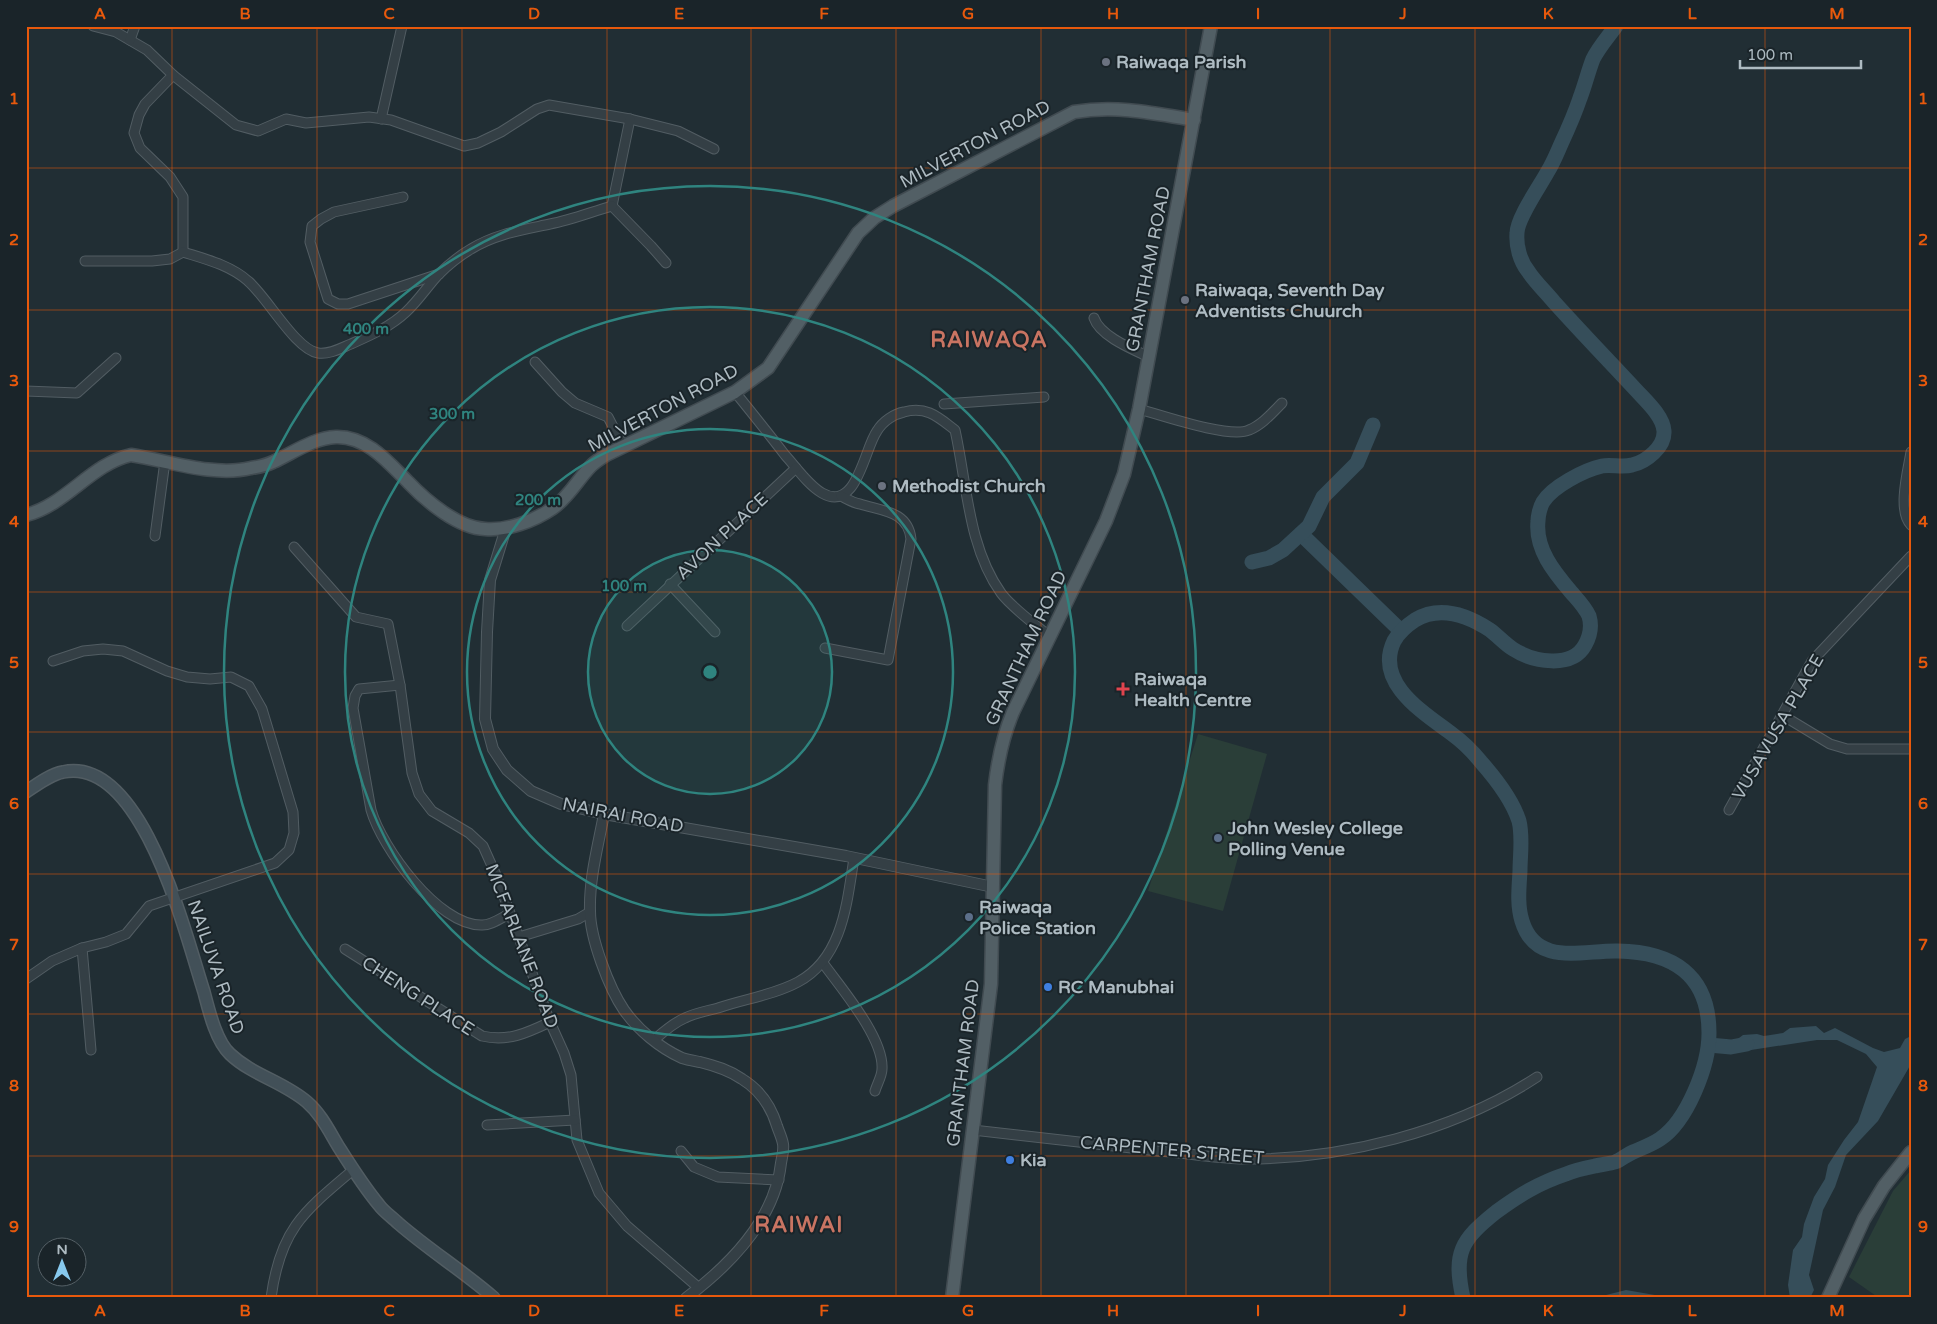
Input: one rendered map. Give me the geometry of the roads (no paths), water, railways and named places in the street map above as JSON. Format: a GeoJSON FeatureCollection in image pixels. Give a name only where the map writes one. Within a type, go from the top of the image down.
{"type":"FeatureCollection","features":[{"type":"Feature","properties":{"kind":"main road","name":"GRANTHAM ROAD"},"geometry":{"type":"LineString","coordinates":[[952,1298],[991,984],[997,763],[1013,712],[1106,521],[1124,474],[1139,409],[1211,26]]}},
{"type":"Feature","properties":{"kind":"main road","name":"MILVERTON ROAD"},"geometry":{"type":"LineString","coordinates":[[26,515],[34,513],[68,492],[101,467],[117,458],[131,455],[233,472],[273,462],[284,455],[317,441],[337,437],[360,442],[375,451],[391,464],[430,504],[460,522],[483,529],[506,528],[531,520],[554,508],[576,486],[591,466],[606,455],[735,392],[768,368],[858,232],[874,218],[893,206],[1074,112],[1096,108],[1130,109],[1194,120]]}},
{"type":"Feature","properties":{"kind":"main road","name":"NAILUVA ROAD"},"geometry":{"type":"LineString","coordinates":[[26,792],[62,772],[84,772],[104,779],[123,797],[159,857],[174,898],[216,1032],[229,1054],[308,1103],[321,1118],[353,1170],[380,1206],[410,1233],[494,1298]]}},
{"type":"Feature","properties":{"kind":"main road"},"geometry":{"type":"LineString","coordinates":[[1828,1298],[1864,1219],[1884,1186],[1911,1152]]}},
{"type":"Feature","properties":{"kind":"street"},"geometry":{"type":"LineString","coordinates":[[93,26],[116,32],[147,50],[173,75],[236,125],[258,131],[286,119],[306,123],[369,117],[391,120],[464,146],[478,143],[501,132],[537,109],[549,104],[630,119],[678,131],[714,148]]}},
{"type":"Feature","properties":{"kind":"street"},"geometry":{"type":"LineString","coordinates":[[130,40],[135,26]]}},
{"type":"Feature","properties":{"kind":"street"},"geometry":{"type":"LineString","coordinates":[[381,119],[402,26]]}},
{"type":"Feature","properties":{"kind":"street"},"geometry":{"type":"LineString","coordinates":[[173,75],[146,104],[139,115],[134,133],[140,148],[170,177],[183,197],[183,252]]}},
{"type":"Feature","properties":{"kind":"street"},"geometry":{"type":"LineString","coordinates":[[612,206],[630,119]]}},
{"type":"Feature","properties":{"kind":"street"},"geometry":{"type":"LineString","coordinates":[[403,197],[334,212],[321,218],[312,226],[310,242],[313,257],[328,299],[338,304],[348,304],[439,274]]}},
{"type":"Feature","properties":{"kind":"street"},"geometry":{"type":"LineString","coordinates":[[85,261],[152,261],[170,259],[183,252],[224,266],[247,280],[265,298],[279,320],[308,349],[319,354],[330,352],[396,322],[408,311],[439,274],[472,248],[497,236],[551,224],[612,206]]}},
{"type":"Feature","properties":{"kind":"street"},"geometry":{"type":"LineString","coordinates":[[612,206],[666,264]]}},
{"type":"Feature","properties":{"kind":"street"},"geometry":{"type":"LineString","coordinates":[[1094,318],[1099,328],[1149,357]]}},
{"type":"Feature","properties":{"kind":"street"},"geometry":{"type":"LineString","coordinates":[[26,390],[77,393],[116,358]]}},
{"type":"Feature","properties":{"kind":"street"},"geometry":{"type":"LineString","coordinates":[[535,362],[562,392],[575,403],[608,417],[623,446]]}},
{"type":"Feature","properties":{"kind":"street"},"geometry":{"type":"LineString","coordinates":[[735,392],[796,468],[821,493],[832,497],[841,496],[858,504],[896,515],[910,529],[911,539],[888,660],[825,648]]}},
{"type":"Feature","properties":{"kind":"street"},"geometry":{"type":"LineString","coordinates":[[944,404],[1044,397]]}},
{"type":"Feature","properties":{"kind":"street"},"geometry":{"type":"LineString","coordinates":[[1139,409],[1195,424],[1240,433],[1250,430],[1263,421],[1282,403]]}},
{"type":"Feature","properties":{"kind":"street"},"geometry":{"type":"LineString","coordinates":[[841,496],[852,486],[859,474],[871,441],[877,430],[886,420],[900,413],[916,409],[930,412],[943,420],[955,430],[972,522],[989,574],[1002,595],[1050,637]]}},
{"type":"Feature","properties":{"kind":"street"},"geometry":{"type":"LineString","coordinates":[[1911,452],[1904,511],[1911,525]]}},
{"type":"Feature","properties":{"kind":"street"},"geometry":{"type":"LineString","coordinates":[[155,536],[164,461]]}},
{"type":"Feature","properties":{"kind":"street","name":"AVON PLACE"},"geometry":{"type":"LineString","coordinates":[[627,626],[796,468]]}},
{"type":"Feature","properties":{"kind":"street","name":"NAIRAI ROAD"},"geometry":{"type":"LineString","coordinates":[[506,528],[490,580],[486,632],[485,719],[494,749],[507,770],[531,791],[561,804],[604,814],[854,858],[993,887]]}},
{"type":"Feature","properties":{"kind":"street","name":"MCFARLANE ROAD"},"geometry":{"type":"LineString","coordinates":[[294,547],[356,616],[388,624],[400,685],[412,773],[419,794],[432,811],[469,833],[483,846],[496,875],[550,1022],[564,1053],[571,1075],[577,1140],[599,1193],[627,1226],[699,1288]]}},
{"type":"Feature","properties":{"kind":"street","name":"VUSAVUSA PLACE"},"geometry":{"type":"LineString","coordinates":[[1729,810],[1812,661],[1911,556]]}},
{"type":"Feature","properties":{"kind":"street"},"geometry":{"type":"LineString","coordinates":[[670,584],[716,632]]}},
{"type":"Feature","properties":{"kind":"street"},"geometry":{"type":"LineString","coordinates":[[26,979],[52,961],[82,948],[106,942],[126,934],[149,906],[275,863],[289,850],[294,833],[293,812],[262,709],[249,686],[231,677],[210,679],[187,677],[167,671],[123,651],[103,649],[83,651],[53,661]]}},
{"type":"Feature","properties":{"kind":"street"},"geometry":{"type":"LineString","coordinates":[[400,685],[359,689],[355,696],[354,708],[357,732],[375,824],[402,867],[436,905],[453,917],[469,924],[484,926],[509,914]]}},
{"type":"Feature","properties":{"kind":"street"},"geometry":{"type":"LineString","coordinates":[[1782,715],[1830,744],[1846,749],[1911,749]]}},
{"type":"Feature","properties":{"kind":"street"},"geometry":{"type":"LineString","coordinates":[[604,814],[591,884],[590,912],[595,939],[613,990],[624,1010],[654,1040],[683,1058],[722,1068],[743,1079],[760,1094],[772,1109],[783,1145],[779,1180],[771,1202],[744,1244],[729,1262],[686,1298]]}},
{"type":"Feature","properties":{"kind":"street"},"geometry":{"type":"LineString","coordinates":[[654,1040],[669,1027],[685,1018],[748,1000],[798,982],[823,963],[835,940],[844,915],[854,858]]}},
{"type":"Feature","properties":{"kind":"street"},"geometry":{"type":"LineString","coordinates":[[519,937],[578,919],[590,912]]}},
{"type":"Feature","properties":{"kind":"street"},"geometry":{"type":"LineString","coordinates":[[82,948],[91,1050]]}},
{"type":"Feature","properties":{"kind":"street","name":"CHENG PLACE"},"geometry":{"type":"LineString","coordinates":[[345,949],[482,1036],[493,1039],[514,1037],[550,1022]]}},
{"type":"Feature","properties":{"kind":"street"},"geometry":{"type":"LineString","coordinates":[[823,963],[872,1032],[879,1050],[882,1069],[874,1091]]}},
{"type":"Feature","properties":{"kind":"street","name":"CARPENTER STREET"},"geometry":{"type":"LineString","coordinates":[[973,1130],[1239,1159],[1317,1156],[1355,1149],[1407,1135],[1470,1113],[1494,1103],[1537,1077]]}},
{"type":"Feature","properties":{"kind":"street"},"geometry":{"type":"LineString","coordinates":[[487,1125],[575,1120]]}},
{"type":"Feature","properties":{"kind":"street"},"geometry":{"type":"LineString","coordinates":[[682,1151],[694,1167],[718,1177],[779,1180]]}},
{"type":"Feature","properties":{"kind":"street"},"geometry":{"type":"LineString","coordinates":[[271,1298],[273,1278],[280,1254],[293,1228],[314,1202],[353,1170]]}},
{"type":"Feature","properties":{"kind":"water"},"geometry":{"type":"Polygon","coordinates":[[[1816,1026],[1824,1033],[1835,1028],[1884,1052],[1900,1048],[1905,1039],[1911,1036],[1911,1064],[1878,1121],[1846,1155],[1835,1187],[1823,1210],[1809,1275],[1814,1290],[1810,1298],[1790,1298],[1788,1285],[1793,1250],[1802,1237],[1804,1224],[1814,1197],[1825,1179],[1828,1165],[1858,1122],[1877,1067],[1866,1054],[1837,1040],[1817,1040],[1751,1050],[1728,1051],[1725,1042],[1735,1041],[1743,1035],[1757,1034],[1764,1036],[1783,1033],[1790,1028],[1816,1026]]]}},
{"type":"Feature","properties":{"kind":"water"},"geometry":{"type":"Polygon","coordinates":[[[1626,1290],[1672,1298],[1594,1298],[1626,1290]]]}},
{"type":"Feature","properties":{"kind":"waterway"},"geometry":{"type":"LineString","coordinates":[[1463,1298],[1459,1270],[1460,1258],[1463,1249],[1475,1231],[1496,1212],[1538,1185],[1576,1170],[1615,1162],[1660,1139],[1670,1131],[1679,1119],[1695,1092],[1708,1046],[1707,1013],[1702,995],[1694,981],[1684,970],[1671,962],[1637,952],[1562,953],[1538,945],[1529,935],[1522,921],[1519,909],[1521,833],[1519,821],[1508,797],[1498,782],[1471,751],[1456,737],[1428,717],[1405,695],[1396,683],[1391,670],[1390,656],[1394,641],[1398,635],[1415,620],[1434,613],[1463,616],[1490,630],[1521,654],[1541,660],[1562,660],[1571,658],[1579,653],[1589,635],[1589,616],[1547,560],[1538,531],[1538,517],[1541,506],[1547,496],[1553,491],[1586,471],[1606,466],[1628,466],[1643,461],[1654,453],[1661,443],[1664,431],[1661,420],[1534,279],[1523,263],[1517,243],[1517,233],[1521,219],[1550,168],[1569,127],[1593,59],[1616,26]]}},
{"type":"Feature","properties":{"kind":"waterway"},"geometry":{"type":"LineString","coordinates":[[1252,562],[1269,558],[1283,550],[1309,526],[1323,497],[1357,463],[1373,425]]}},
{"type":"Feature","properties":{"kind":"waterway"},"geometry":{"type":"LineString","coordinates":[[1301,534],[1401,631]]}},
{"type":"Feature","properties":{"kind":"waterway"},"geometry":{"type":"LineString","coordinates":[[1709,1045],[1731,1047],[1747,1044]]}},
{"type":"Feature","properties":{"kind":"place","name":"Raiwaqa Parish"},"geometry":{"type":"Point","coordinates":[1106,62]}},
{"type":"Feature","properties":{"kind":"place","name":"Raiwaqa, Seventh Day Adventists Chuurch"},"geometry":{"type":"Point","coordinates":[1185,300]}},
{"type":"Feature","properties":{"kind":"place","name":"Methodist Church"},"geometry":{"type":"Point","coordinates":[882,486]}},
{"type":"Feature","properties":{"kind":"place","name":"Raiwaqa Health Centre"},"geometry":{"type":"Point","coordinates":[1123,689]}},
{"type":"Feature","properties":{"kind":"place","name":"John Wesley College Polling Venue"},"geometry":{"type":"Point","coordinates":[1218,838]}},
{"type":"Feature","properties":{"kind":"place","name":"Raiwaqa Police Station"},"geometry":{"type":"Point","coordinates":[969,917]}},
{"type":"Feature","properties":{"kind":"place","name":"RC Manubhai"},"geometry":{"type":"Point","coordinates":[1048,987]}},
{"type":"Feature","properties":{"kind":"place","name":"Kia"},"geometry":{"type":"Point","coordinates":[1010,1160]}},
{"type":"Feature","properties":{"kind":"district","name":"RAIWAQA"},"geometry":{"type":"Point","coordinates":[989,340]}},
{"type":"Feature","properties":{"kind":"district","name":"RAIWAI"},"geometry":{"type":"Point","coordinates":[799,1225]}}]}
